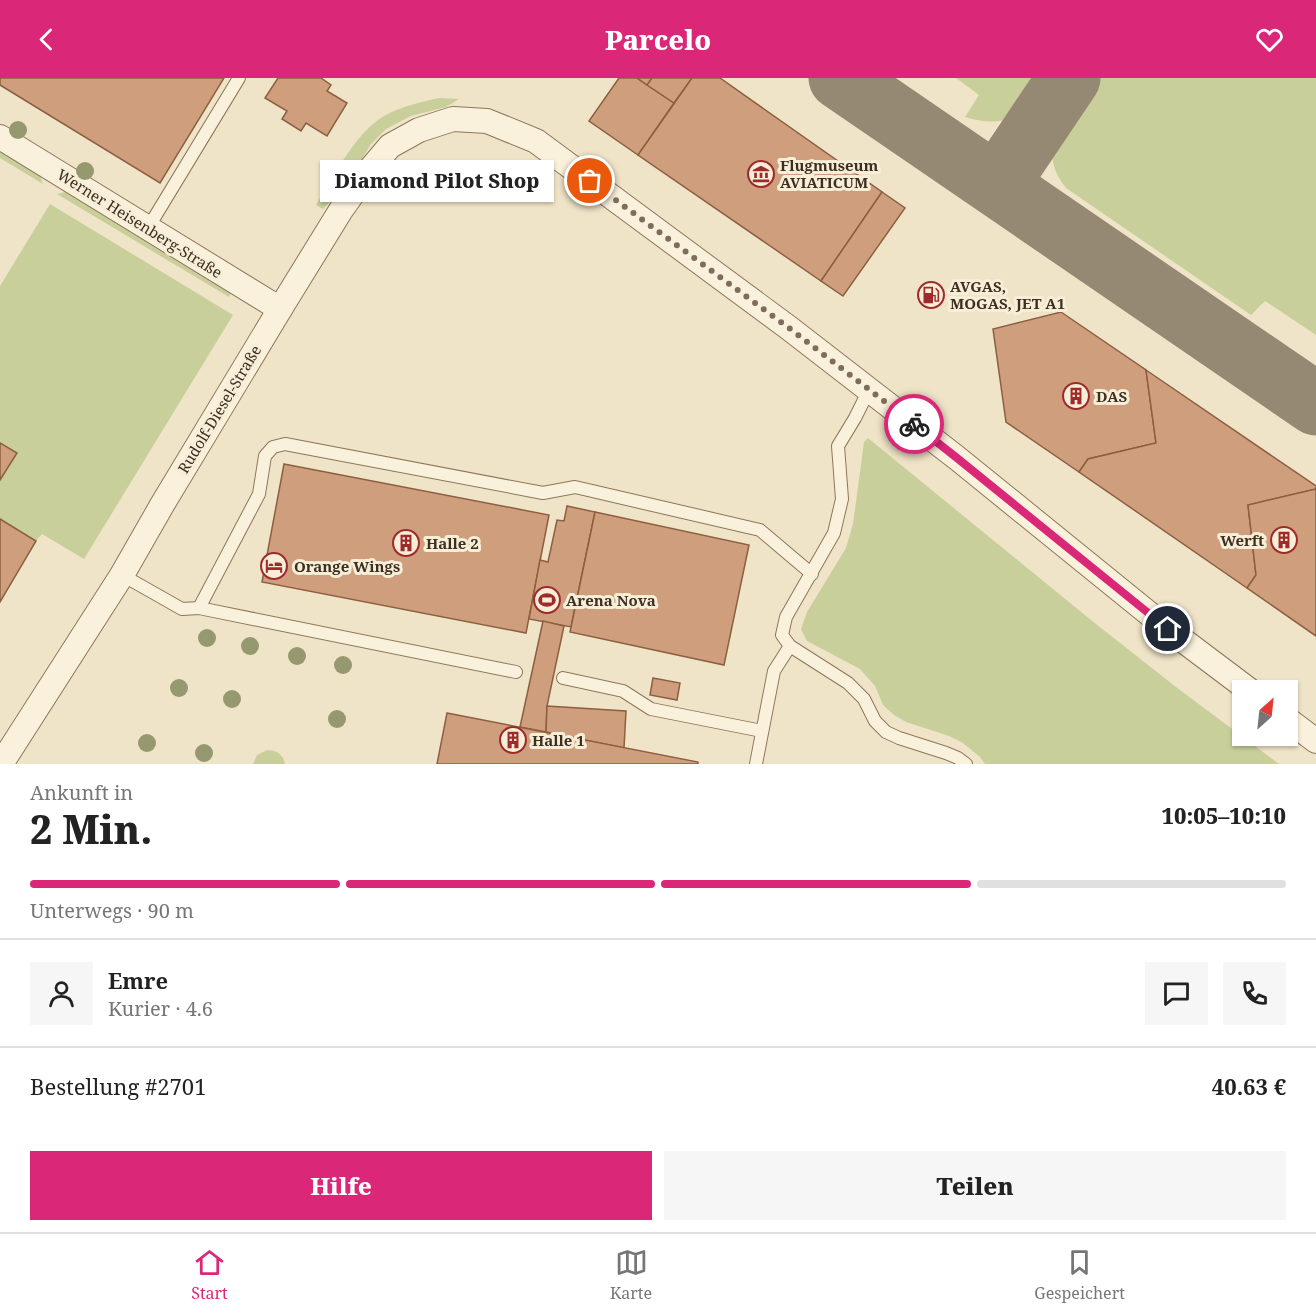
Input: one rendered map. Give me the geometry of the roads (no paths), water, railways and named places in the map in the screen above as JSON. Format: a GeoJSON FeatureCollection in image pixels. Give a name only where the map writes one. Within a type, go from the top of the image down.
{"type":"FeatureCollection","features":[{"type":"Feature","properties":{"kind":"street","name":"Rudolf-Diesel-Straße"},"geometry":{"type":"LineString","coordinates":[[1,764],[122,575],[341,210],[390,146],[419,130],[453,120],[487,121],[536,141],[869,390]]}},
{"type":"Feature","properties":{"kind":"street","name":"Werner Heisenberg-Straße"},"geometry":{"type":"LineString","coordinates":[[0,137],[280,309]]}},
{"type":"Feature","properties":{"kind":"street"},"geometry":{"type":"LineString","coordinates":[[869,390],[957,458],[1168,629],[1236,680]]}},
{"type":"Feature","properties":{"kind":"street"},"geometry":{"type":"LineString","coordinates":[[1298,727],[1316,741]]}},
{"type":"Feature","properties":{"kind":"lane"},"geometry":{"type":"LineString","coordinates":[[148,228],[239,78]]}},
{"type":"Feature","properties":{"kind":"lane"},"geometry":{"type":"LineString","coordinates":[[869,390],[838,446],[842,499],[834,533],[786,617],[782,635],[790,646],[848,682],[864,699],[875,721],[886,732],[946,753],[966,764]]}},
{"type":"Feature","properties":{"kind":"lane"},"geometry":{"type":"LineString","coordinates":[[199,608],[259,494],[265,456],[273,447],[285,444],[543,493],[575,487],[760,530],[812,574]]}},
{"type":"Feature","properties":{"kind":"lane"},"geometry":{"type":"LineString","coordinates":[[122,575],[182,609],[199,608],[516,672]]}},
{"type":"Feature","properties":{"kind":"lane"},"geometry":{"type":"LineString","coordinates":[[756,764],[774,671],[790,646]]}},
{"type":"Feature","properties":{"kind":"lane"},"geometry":{"type":"LineString","coordinates":[[563,678],[623,691],[651,709],[762,731]]}},
{"type":"Feature","properties":{"kind":"place","name":"Flugmuseum AVIATICUM"},"geometry":{"type":"Point","coordinates":[761,174]}},
{"type":"Feature","properties":{"kind":"place","name":"Diamond Pilot Shop"},"geometry":{"type":"Point","coordinates":[590,181]}},
{"type":"Feature","properties":{"kind":"place","name":"AVGAS, MOGAS, JET A1"},"geometry":{"type":"Point","coordinates":[931,295]}},
{"type":"Feature","properties":{"kind":"place","name":"DAS"},"geometry":{"type":"Point","coordinates":[1076,396]}},
{"type":"Feature","properties":{"kind":"place","name":"Werft"},"geometry":{"type":"Point","coordinates":[1284,540]}},
{"type":"Feature","properties":{"kind":"place","name":"Halle 2"},"geometry":{"type":"Point","coordinates":[406,543]}},
{"type":"Feature","properties":{"kind":"place","name":"Orange Wings"},"geometry":{"type":"Point","coordinates":[274,566]}},
{"type":"Feature","properties":{"kind":"place","name":"Arena Nova"},"geometry":{"type":"Point","coordinates":[547,600]}},
{"type":"Feature","properties":{"kind":"place","name":"Halle 1"},"geometry":{"type":"Point","coordinates":[513,740]}}]}
